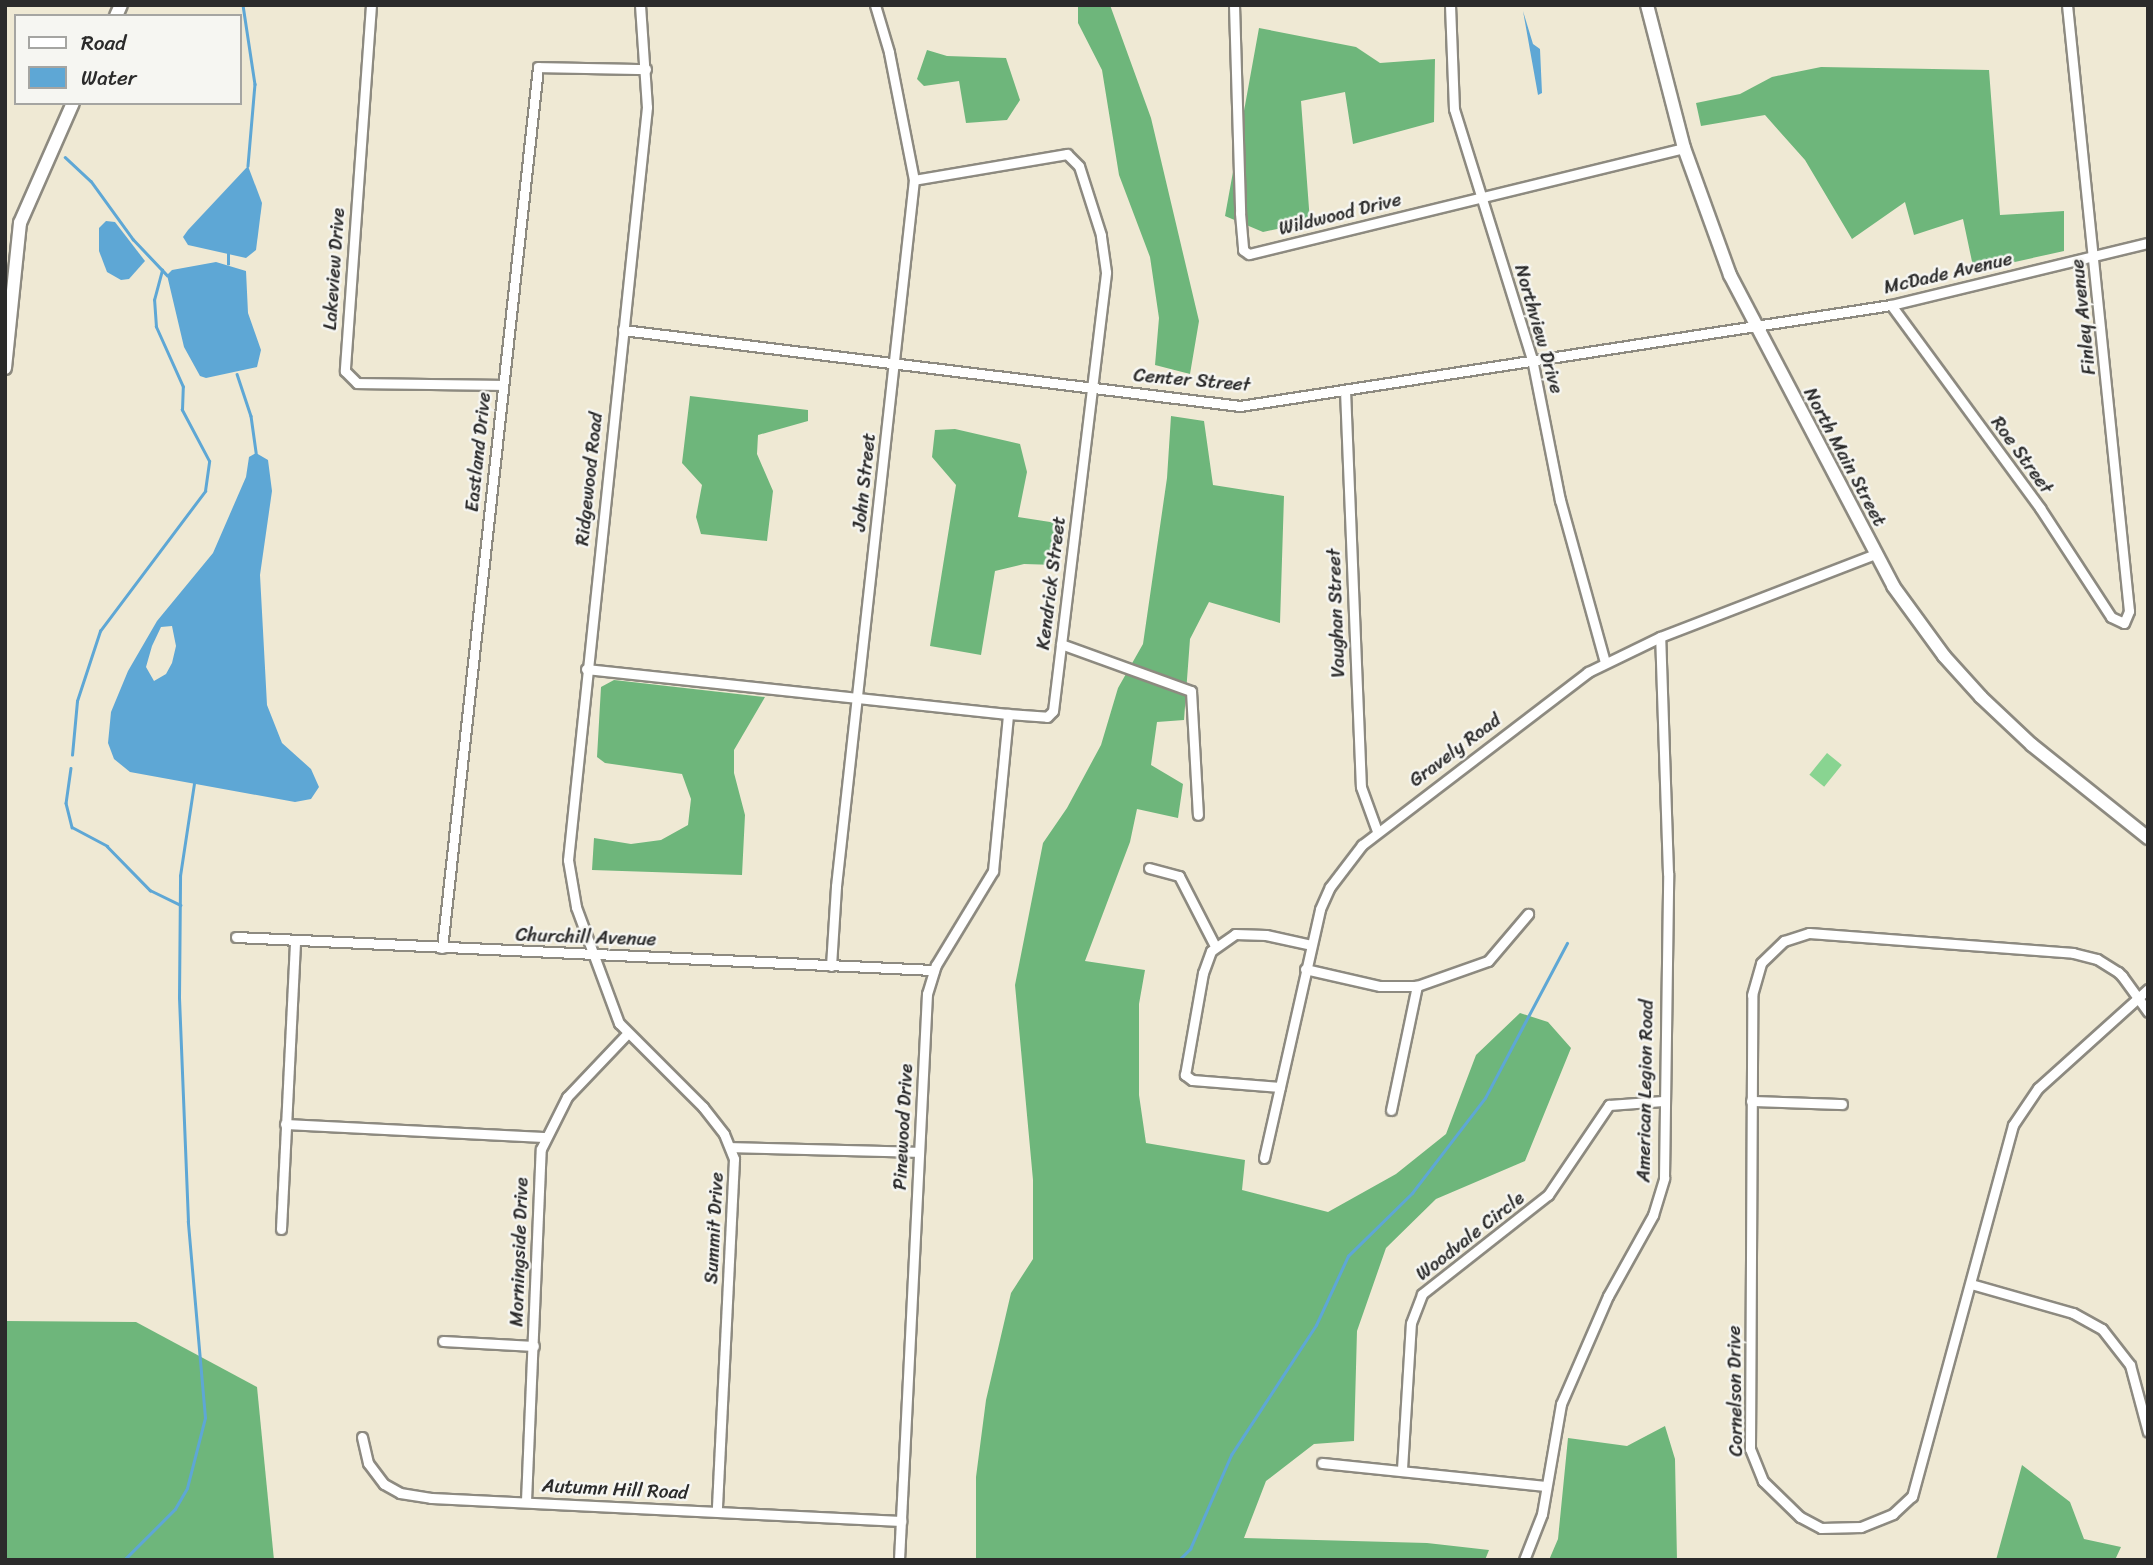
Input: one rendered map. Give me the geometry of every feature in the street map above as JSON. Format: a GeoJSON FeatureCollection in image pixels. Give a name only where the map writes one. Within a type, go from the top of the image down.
{"type":"FeatureCollection","features":[{"type":"Feature","properties":{"kind":"main road","name":"North Main Street"},"geometry":{"type":"LineString","coordinates":[[1647,5],[1684,148],[1714,235],[1754,327],[1875,554],[1920,626],[1981,697],[2032,745],[2148,838]]}},
{"type":"Feature","properties":{"kind":"main road"},"geometry":{"type":"LineString","coordinates":[[5,368],[20,223],[72,105]]}},
{"type":"Feature","properties":{"kind":"street","name":"Lakeview Drive"},"geometry":{"type":"LineString","coordinates":[[371,5],[345,371],[357,383],[503,385]]}},
{"type":"Feature","properties":{"kind":"street","name":"Ridgewood Road"},"geometry":{"type":"LineString","coordinates":[[592,954],[568,860],[646,107],[646,69],[640,5]]}},
{"type":"Feature","properties":{"kind":"street","name":"John Street"},"geometry":{"type":"LineString","coordinates":[[831,966],[856,698],[914,180],[895,76],[875,5]]}},
{"type":"Feature","properties":{"kind":"street","name":"Wildwood Drive"},"geometry":{"type":"LineString","coordinates":[[1234,5],[1242,250],[1249,254],[1684,148]]}},
{"type":"Feature","properties":{"kind":"street","name":"Northview Drive"},"geometry":{"type":"LineString","coordinates":[[1450,5],[1451,92],[1478,198],[1532,359],[1560,500],[1605,662]]}},
{"type":"Feature","properties":{"kind":"street","name":"Finley Avenue"},"geometry":{"type":"LineString","coordinates":[[2067,5],[2095,255],[2129,611],[2124,623]]}},
{"type":"Feature","properties":{"kind":"street","name":"Eastland Drive"},"geometry":{"type":"LineString","coordinates":[[442,948],[538,67],[646,69]]}},
{"type":"Feature","properties":{"kind":"street","name":"Kendrick Street"},"geometry":{"type":"LineString","coordinates":[[586,668],[1008,714],[1042,717],[1054,711],[1106,260],[1075,158],[1059,153],[914,180]]}},
{"type":"Feature","properties":{"kind":"street","name":"McDade Avenue"},"geometry":{"type":"LineString","coordinates":[[1754,327],[1891,305],[2148,243]]}},
{"type":"Feature","properties":{"kind":"street","name":"Roe Street"},"geometry":{"type":"LineString","coordinates":[[1891,305],[2040,508],[2112,617],[2124,623]]}},
{"type":"Feature","properties":{"kind":"street","name":"Center Street"},"geometry":{"type":"LineString","coordinates":[[623,330],[1240,406],[1754,327]]}},
{"type":"Feature","properties":{"kind":"street","name":"Vaughan Street"},"geometry":{"type":"LineString","coordinates":[[1345,390],[1361,787],[1377,831]]}},
{"type":"Feature","properties":{"kind":"street","name":"Gravely Road"},"geometry":{"type":"LineString","coordinates":[[1264,1158],[1311,945],[1330,887],[1377,831],[1605,662],[1660,637],[1875,554]]}},
{"type":"Feature","properties":{"kind":"street","name":"American Legion Road"},"geometry":{"type":"LineString","coordinates":[[1524,1560],[1540,1521],[1561,1404],[1608,1296],[1657,1205],[1665,1164],[1663,1101],[1668,873],[1660,637]]}},
{"type":"Feature","properties":{"kind":"street"},"geometry":{"type":"LineString","coordinates":[[1061,645],[1191,691],[1198,815]]}},
{"type":"Feature","properties":{"kind":"street","name":"Pinewood Drive"},"geometry":{"type":"LineString","coordinates":[[899,1560],[927,994],[934,970],[993,871],[1008,714]]}},
{"type":"Feature","properties":{"kind":"street"},"geometry":{"type":"LineString","coordinates":[[1149,868],[1179,876],[1215,946]]}},
{"type":"Feature","properties":{"kind":"street"},"geometry":{"type":"LineString","coordinates":[[1305,970],[1380,986],[1417,986],[1488,961],[1528,914]]}},
{"type":"Feature","properties":{"kind":"street"},"geometry":{"type":"LineString","coordinates":[[1280,1087],[1192,1080],[1185,1076],[1203,973],[1215,946],[1247,932],[1311,945]]}},
{"type":"Feature","properties":{"kind":"street","name":"Cornelson Drive"},"geometry":{"type":"LineString","coordinates":[[2138,998],[2106,964],[2073,953],[1821,933],[1799,935],[1771,951],[1754,980],[1750,1449],[1763,1481],[1800,1517],[1821,1528],[1861,1527],[1893,1514],[1912,1496],[2009,1138],[2020,1112],[2038,1088],[2138,998],[2148,989]]}},
{"type":"Feature","properties":{"kind":"street","name":"Churchill Avenue"},"geometry":{"type":"LineString","coordinates":[[236,937],[934,970]]}},
{"type":"Feature","properties":{"kind":"street"},"geometry":{"type":"LineString","coordinates":[[281,1230],[295,940]]}},
{"type":"Feature","properties":{"kind":"street","name":"Summit Drive"},"geometry":{"type":"LineString","coordinates":[[592,954],[626,1035],[684,1086],[731,1147],[735,1171],[717,1511]]}},
{"type":"Feature","properties":{"kind":"street"},"geometry":{"type":"LineString","coordinates":[[1391,1110],[1417,986]]}},
{"type":"Feature","properties":{"kind":"street"},"geometry":{"type":"LineString","coordinates":[[2138,998],[2148,1012]]}},
{"type":"Feature","properties":{"kind":"street","name":"Morningside Drive"},"geometry":{"type":"LineString","coordinates":[[526,1501],[544,1137],[584,1074],[626,1035]]}},
{"type":"Feature","properties":{"kind":"street","name":"Woodvale Circle"},"geometry":{"type":"LineString","coordinates":[[1402,1469],[1411,1323],[1422,1294],[1548,1195],[1609,1105],[1663,1101]]}},
{"type":"Feature","properties":{"kind":"street"},"geometry":{"type":"LineString","coordinates":[[1751,1101],[1842,1104]]}},
{"type":"Feature","properties":{"kind":"street"},"geometry":{"type":"LineString","coordinates":[[285,1124],[544,1137]]}},
{"type":"Feature","properties":{"kind":"street"},"geometry":{"type":"LineString","coordinates":[[731,1147],[919,1152]]}},
{"type":"Feature","properties":{"kind":"street"},"geometry":{"type":"LineString","coordinates":[[1971,1284],[2073,1312],[2102,1329],[2130,1365],[2148,1432]]}},
{"type":"Feature","properties":{"kind":"street"},"geometry":{"type":"LineString","coordinates":[[443,1341],[534,1346]]}},
{"type":"Feature","properties":{"kind":"street","name":"Autumn Hill Road"},"geometry":{"type":"LineString","coordinates":[[362,1437],[368,1463],[384,1484],[400,1493],[901,1521]]}},
{"type":"Feature","properties":{"kind":"street"},"geometry":{"type":"LineString","coordinates":[[1322,1462],[1546,1486]]}},
{"type":"Feature","properties":{"kind":"green space"},"geometry":{"type":"Polygon","coordinates":[[[1078,5],[1110,5],[1151,118],[1199,321],[1190,374],[1155,365],[1159,318],[1150,257],[1119,175],[1102,70],[1078,23],[1078,5]]]}},
{"type":"Feature","properties":{"kind":"green space"},"geometry":{"type":"Polygon","coordinates":[[[1259,28],[1356,47],[1380,63],[1435,59],[1434,122],[1353,144],[1345,92],[1301,101],[1310,222],[1263,232],[1225,216],[1259,28]]]}},
{"type":"Feature","properties":{"kind":"green space"},"geometry":{"type":"Polygon","coordinates":[[[927,50],[947,56],[1006,58],[1020,100],[1007,120],[966,123],[959,81],[924,86],[917,79],[927,50]]]}},
{"type":"Feature","properties":{"kind":"green space"},"geometry":{"type":"Polygon","coordinates":[[[1821,67],[1989,70],[2000,215],[2064,211],[2064,251],[1974,271],[1963,219],[1914,235],[1905,202],[1852,239],[1805,160],[1765,115],[1701,126],[1696,103],[1740,94],[1772,77],[1821,67]]]}},
{"type":"Feature","properties":{"kind":"green space"},"geometry":{"type":"Polygon","coordinates":[[[690,396],[808,410],[808,421],[758,435],[757,454],[773,491],[767,541],[701,534],[696,517],[702,485],[682,463],[690,396]]]}},
{"type":"Feature","properties":{"kind":"green space"},"geometry":{"type":"Polygon","coordinates":[[[1171,416],[1204,421],[1213,485],[1284,496],[1280,623],[1209,602],[1190,639],[1184,720],[1157,722],[1151,765],[1183,784],[1178,818],[1137,809],[1130,842],[1085,961],[1145,970],[1139,1004],[1139,1095],[1146,1143],[1245,1160],[1242,1190],[1328,1212],[1396,1174],[1446,1134],[1476,1055],[1520,1013],[1548,1022],[1571,1048],[1525,1161],[1436,1199],[1386,1248],[1357,1331],[1354,1441],[1314,1444],[1266,1481],[1244,1538],[1427,1543],[1489,1550],[1485,1560],[976,1560],[976,1477],[986,1400],[1011,1293],[1033,1259],[1033,1180],[1015,985],[1043,843],[1067,808],[1101,745],[1118,688],[1143,644],[1167,478],[1171,416]]]}},
{"type":"Feature","properties":{"kind":"green space"},"geometry":{"type":"Polygon","coordinates":[[[955,429],[1020,444],[1027,472],[1018,517],[1063,524],[1056,565],[1024,564],[995,571],[981,655],[930,646],[956,485],[932,457],[935,430],[955,429]]]}},
{"type":"Feature","properties":{"kind":"green space"},"geometry":{"type":"Polygon","coordinates":[[[614,680],[765,697],[734,750],[734,773],[745,815],[742,875],[592,870],[594,838],[631,844],[661,840],[688,825],[691,799],[682,774],[605,763],[597,757],[601,687],[614,680]]]}},
{"type":"Feature","properties":{"kind":"green space"},"geometry":{"type":"Polygon","coordinates":[[[1827,753],[1842,765],[1824,787],[1809,775],[1827,753]]]}},
{"type":"Feature","properties":{"kind":"green space"},"geometry":{"type":"Polygon","coordinates":[[[5,1321],[136,1322],[257,1387],[274,1560],[5,1560],[5,1321]]]}},
{"type":"Feature","properties":{"kind":"green space"},"geometry":{"type":"Polygon","coordinates":[[[1665,1426],[1675,1459],[1677,1560],[1549,1560],[1558,1539],[1568,1438],[1627,1446],[1665,1426]]]}},
{"type":"Feature","properties":{"kind":"green space"},"geometry":{"type":"Polygon","coordinates":[[[2022,1465],[2070,1502],[2084,1539],[2121,1547],[2115,1560],[1996,1560],[2022,1465]]]}},
{"type":"Feature","properties":{"kind":"water"},"geometry":{"type":"Polygon","coordinates":[[[1523,11],[1533,44],[1540,49],[1542,93],[1538,95],[1523,11]]]}},
{"type":"Feature","properties":{"kind":"water"},"geometry":{"type":"Polygon","coordinates":[[[248,166],[262,203],[256,250],[246,258],[188,245],[183,237],[188,230],[248,166]]]}},
{"type":"Feature","properties":{"kind":"water"},"geometry":{"type":"Polygon","coordinates":[[[106,221],[115,222],[145,261],[129,279],[121,280],[107,272],[99,251],[99,228],[106,221]]]}},
{"type":"Feature","properties":{"kind":"water"},"geometry":{"type":"Polygon","coordinates":[[[216,262],[246,271],[248,313],[261,350],[257,367],[206,378],[200,376],[184,347],[167,275],[172,270],[216,262]]]}},
{"type":"Feature","properties":{"kind":"water"},"geometry":{"type":"Polygon","coordinates":[[[256,453],[268,460],[272,491],[260,575],[267,705],[282,743],[311,769],[319,787],[311,799],[295,802],[130,772],[114,759],[108,743],[111,712],[128,671],[157,621],[213,553],[246,477],[249,457],[256,453]],[[172,626],[161,627],[146,667],[154,681],[166,674],[176,646],[172,626]]]}},
{"type":"Feature","properties":{"kind":"waterway"},"geometry":{"type":"LineString","coordinates":[[243,5],[255,84],[248,166]]}},
{"type":"Feature","properties":{"kind":"waterway"},"geometry":{"type":"LineString","coordinates":[[65,157],[91,181],[133,239],[167,275]]}},
{"type":"Feature","properties":{"kind":"waterway"},"geometry":{"type":"LineString","coordinates":[[228,254],[228,264]]}},
{"type":"Feature","properties":{"kind":"waterway"},"geometry":{"type":"LineString","coordinates":[[72,755],[77,701],[100,631],[205,491],[209,461],[182,410],[183,387],[156,327],[154,300],[162,270]]}},
{"type":"Feature","properties":{"kind":"waterway"},"geometry":{"type":"LineString","coordinates":[[237,374],[251,416],[256,453]]}},
{"type":"Feature","properties":{"kind":"waterway"},"geometry":{"type":"LineString","coordinates":[[71,768],[66,803],[72,827],[107,846],[150,890],[181,905]]}},
{"type":"Feature","properties":{"kind":"waterway"},"geometry":{"type":"LineString","coordinates":[[124,1560],[175,1509],[187,1488],[205,1418],[188,1222],[179,998],[180,876],[194,783]]}},
{"type":"Feature","properties":{"kind":"waterway"},"geometry":{"type":"LineString","coordinates":[[1179,1560],[1190,1549],[1231,1455],[1316,1325],[1348,1256],[1412,1193],[1485,1098],[1567,943]]}}]}
